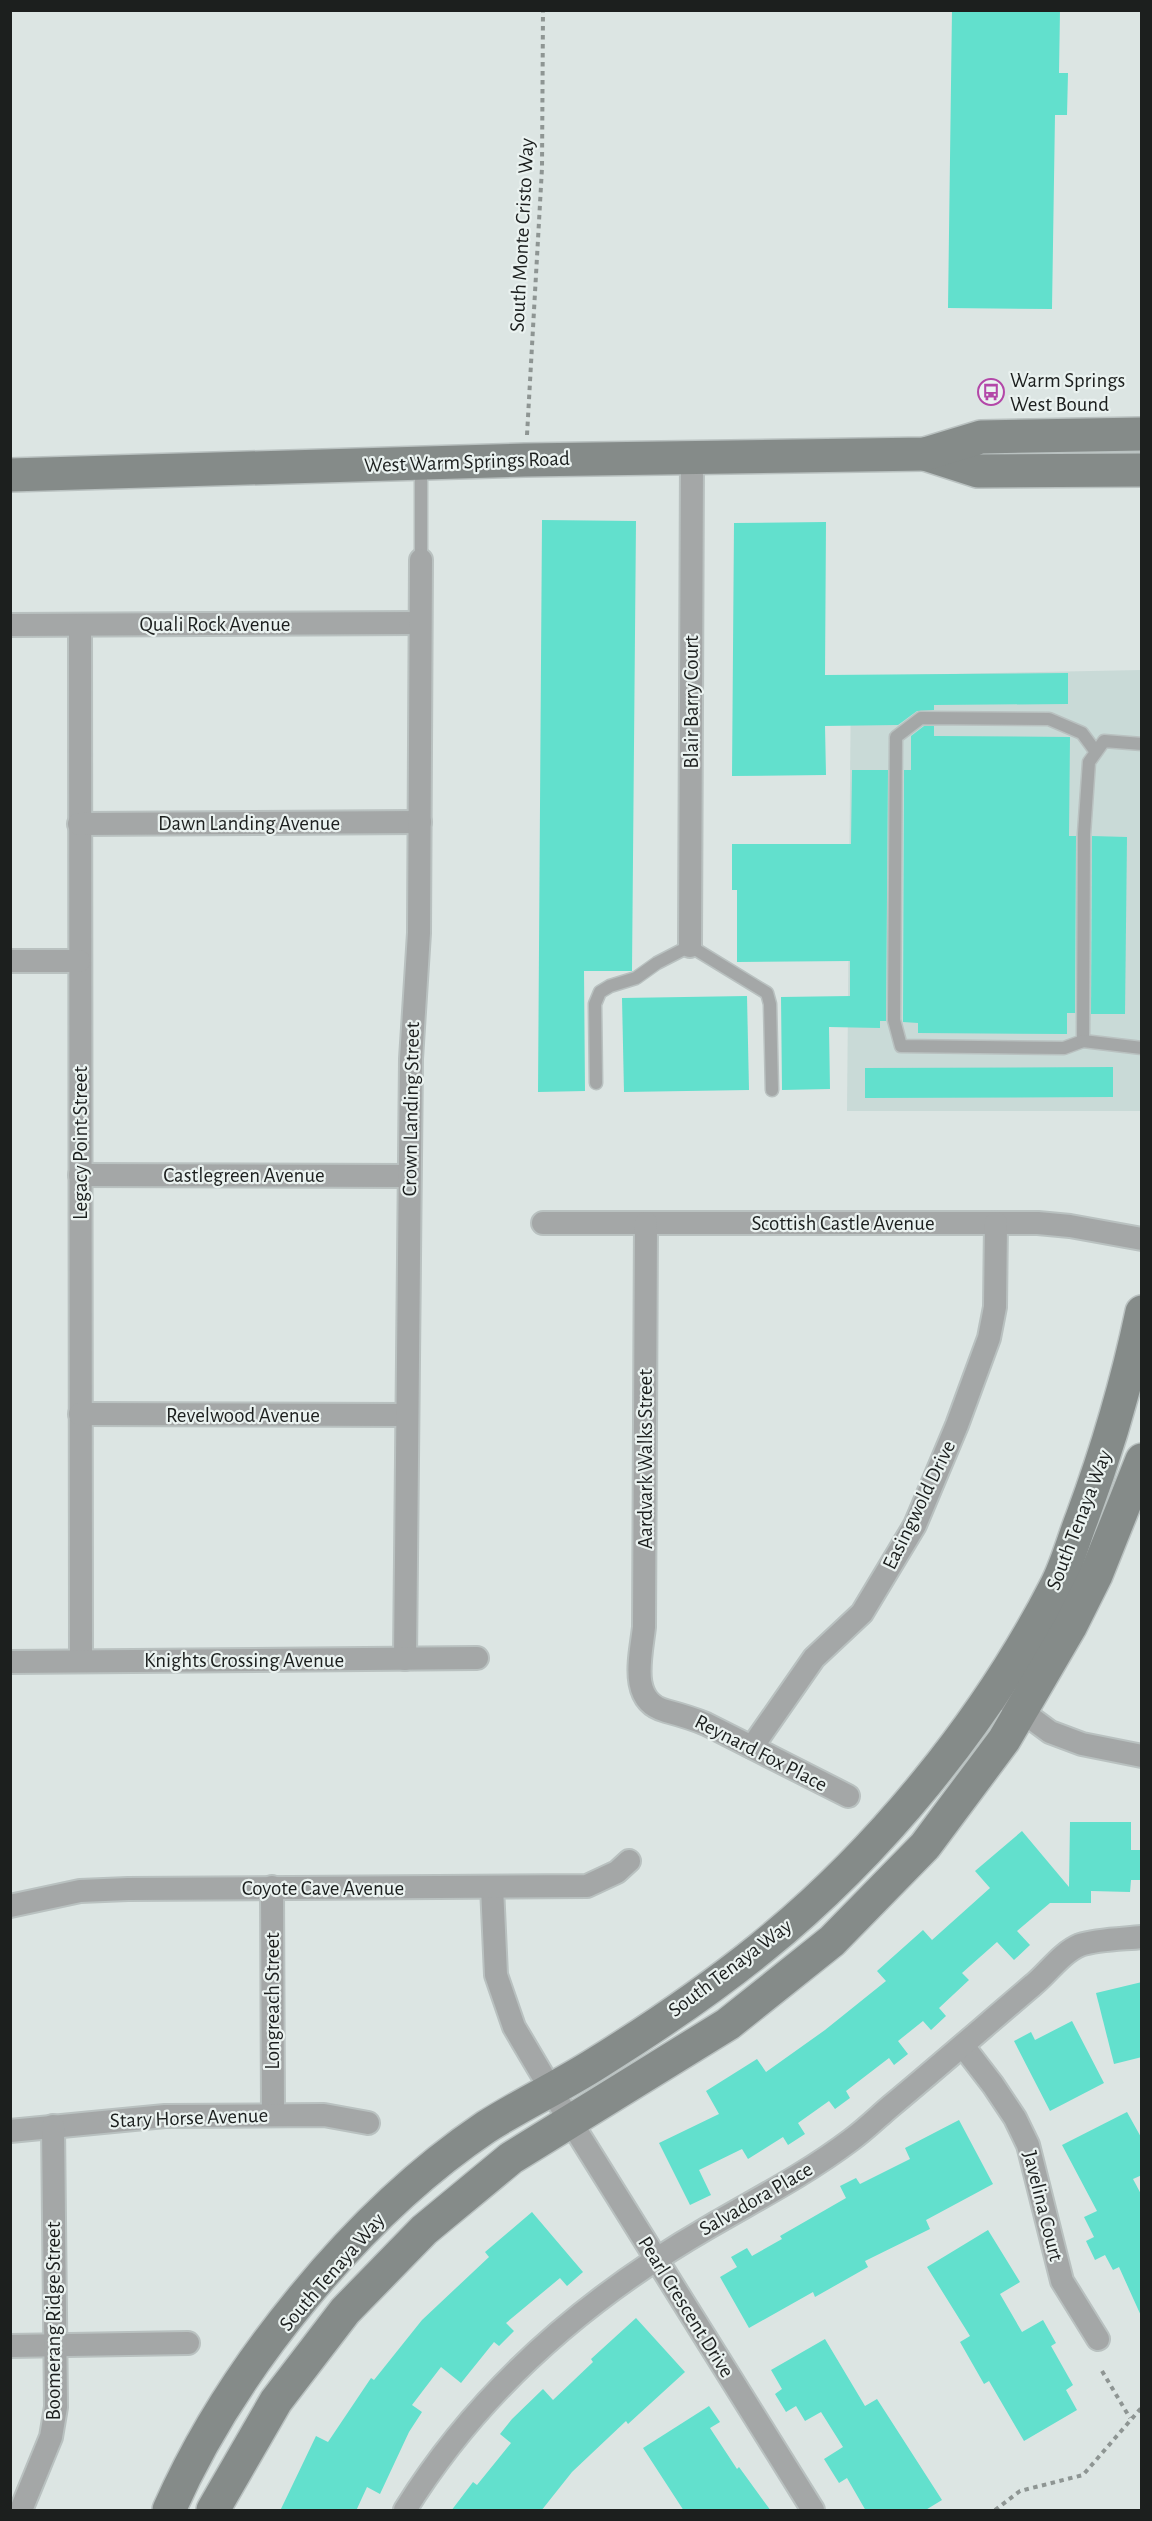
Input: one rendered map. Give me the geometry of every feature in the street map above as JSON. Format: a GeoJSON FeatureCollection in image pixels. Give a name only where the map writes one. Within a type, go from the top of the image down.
{"type":"FeatureCollection","features":[{"type":"Feature","properties":{"kind":"street","name":"West Warm Springs Road"},"geometry":{"type":"LineString","coordinates":[[10,475],[525,460],[925,454],[981,437],[1142,434]]}},
{"type":"Feature","properties":{"kind":"street","name":"West Warm Springs Road"},"geometry":{"type":"LineString","coordinates":[[925,454],[978,471],[1142,470]]}},
{"type":"Feature","properties":{"kind":"street","name":"Blair Barry Court"},"geometry":{"type":"LineString","coordinates":[[690,946],[692,457]]}},
{"type":"Feature","properties":{"kind":"street","name":"Crown Landing Street"},"geometry":{"type":"LineString","coordinates":[[405,1659],[409,1176],[412,1036],[419,933],[421,560]]}},
{"type":"Feature","properties":{"kind":"street","name":"Quali Rock Avenue"},"geometry":{"type":"LineString","coordinates":[[10,625],[420,623]]}},
{"type":"Feature","properties":{"kind":"street","name":"Legacy Point Street"},"geometry":{"type":"LineString","coordinates":[[80,625],[81,1661]]}},
{"type":"Feature","properties":{"kind":"street","name":"Dawn Landing Avenue"},"geometry":{"type":"LineString","coordinates":[[79,824],[420,822]]}},
{"type":"Feature","properties":{"kind":"street"},"geometry":{"type":"LineString","coordinates":[[10,961],[79,961]]}},
{"type":"Feature","properties":{"kind":"street","name":"Castlegreen Avenue"},"geometry":{"type":"LineString","coordinates":[[80,1175],[409,1176]]}},
{"type":"Feature","properties":{"kind":"street","name":"Scottish Castle Avenue"},"geometry":{"type":"LineString","coordinates":[[543,1223],[996,1223],[1070,1226],[1142,1239]]}},
{"type":"Feature","properties":{"kind":"street","name":"Aardvark Walks Street"},"geometry":{"type":"LineString","coordinates":[[643,1695],[639,1681],[644,1627],[646,1223]]}},
{"type":"Feature","properties":{"kind":"street","name":"Easingwold Drive"},"geometry":{"type":"LineString","coordinates":[[752,1747],[814,1658],[862,1612],[915,1525],[954,1435],[989,1338],[995,1307],[996,1223]]}},
{"type":"Feature","properties":{"kind":"street","name":"South Tenaya Way"},"geometry":{"type":"LineString","coordinates":[[213,2511],[276,2401],[345,2311],[424,2230],[512,2158],[596,2064],[706,1990],[761,1948],[807,1908],[845,1873],[903,1812],[939,1766],[993,1690],[1058,1583],[1110,1440],[1130,1369],[1142,1312]]}},
{"type":"Feature","properties":{"kind":"street","name":"Revelwood Avenue"},"geometry":{"type":"LineString","coordinates":[[80,1414],[406,1415]]}},
{"type":"Feature","properties":{"kind":"street","name":"South Tenaya Way"},"geometry":{"type":"LineString","coordinates":[[169,2511],[182,2481],[242,2380],[313,2286],[395,2202],[486,2127],[560,2105],[728,2024],[832,1941],[925,1846],[1022,1712],[1096,1575],[1142,1460]]}},
{"type":"Feature","properties":{"kind":"street","name":"Knights Crossing Avenue"},"geometry":{"type":"LineString","coordinates":[[10,1662],[477,1658]]}},
{"type":"Feature","properties":{"kind":"street"},"geometry":{"type":"LineString","coordinates":[[993,1690],[1050,1732],[1082,1744],[1142,1756]]}},
{"type":"Feature","properties":{"kind":"street","name":"Reynard Fox Place"},"geometry":{"type":"LineString","coordinates":[[643,1695],[654,1706],[666,1711],[683,1713],[848,1796]]}},
{"type":"Feature","properties":{"kind":"street","name":"Coyote Cave Avenue"},"geometry":{"type":"LineString","coordinates":[[10,1906],[80,1891],[272,1887],[587,1886],[616,1872],[629,1861]]}},
{"type":"Feature","properties":{"kind":"street","name":"Longreach Street"},"geometry":{"type":"LineString","coordinates":[[272,1887],[273,2115]]}},
{"type":"Feature","properties":{"kind":"street","name":"Pearl Crescent Drive"},"geometry":{"type":"LineString","coordinates":[[492,1887],[496,1975],[514,2027],[560,2105],[813,2511]]}},
{"type":"Feature","properties":{"kind":"street","name":"Salvadora Place"},"geometry":{"type":"LineString","coordinates":[[405,2511],[472,2417],[506,2379],[549,2339],[656,2259],[805,2173],[853,2139],[1046,1975],[1065,1954],[1081,1945],[1142,1936]]}},
{"type":"Feature","properties":{"kind":"street","name":"Javelina Court"},"geometry":{"type":"LineString","coordinates":[[963,2046],[1015,2118],[1028,2145],[1062,2281],[1098,2339]]}},
{"type":"Feature","properties":{"kind":"street","name":"Stary Horse Avenue"},"geometry":{"type":"LineString","coordinates":[[10,2131],[165,2116],[324,2115],[368,2124]]}},
{"type":"Feature","properties":{"kind":"street","name":"Boomerang Ridge Street"},"geometry":{"type":"LineString","coordinates":[[21,2511],[51,2437],[56,2407],[53,2126]]}},
{"type":"Feature","properties":{"kind":"street"},"geometry":{"type":"LineString","coordinates":[[10,2346],[188,2343]]}},
{"type":"Feature","properties":{"kind":"lane"},"geometry":{"type":"LineString","coordinates":[[421,463],[421,560]]}},
{"type":"Feature","properties":{"kind":"lane"},"geometry":{"type":"LineString","coordinates":[[1096,752],[1082,734],[1049,719],[921,718],[896,737],[894,1020],[901,1046],[1064,1048],[1083,1041],[1142,1048]]}},
{"type":"Feature","properties":{"kind":"lane"},"geometry":{"type":"LineString","coordinates":[[1083,1041],[1084,834],[1089,762],[1104,741],[1142,744]]}},
{"type":"Feature","properties":{"kind":"lane"},"geometry":{"type":"LineString","coordinates":[[596,1083],[595,1004],[600,992],[610,986],[636,978],[657,963],[690,946],[767,993],[770,1004],[772,1090]]}},
{"type":"Feature","properties":{"kind":"path","name":"South Monte Cristo Way"},"geometry":{"type":"LineString","coordinates":[[525,460],[542,168],[543,10]]}},
{"type":"Feature","properties":{"kind":"path"},"geometry":{"type":"LineString","coordinates":[[1102,2371],[1130,2418]]}},
{"type":"Feature","properties":{"kind":"path"},"geometry":{"type":"LineString","coordinates":[[995,2511],[1020,2491],[1083,2475],[1130,2418],[1142,2407]]}},
{"type":"Feature","properties":{"kind":"shaded area"},"geometry":{"type":"Polygon","coordinates":[[[1141,670],[1141,1111],[847,1111],[851,676],[1141,670]]]}},
{"type":"Feature","properties":{"kind":"building"},"geometry":{"type":"Polygon","coordinates":[[[952,10],[1060,10],[1059,73],[1068,73],[1067,115],[1055,115],[1052,309],[948,308],[952,10]]]}},
{"type":"Feature","properties":{"kind":"building"},"geometry":{"type":"Polygon","coordinates":[[[542,520],[636,521],[632,971],[584,971],[585,1091],[538,1092],[542,520]]]}},
{"type":"Feature","properties":{"kind":"building"},"geometry":{"type":"Polygon","coordinates":[[[826,522],[825,675],[1068,673],[1068,704],[934,705],[934,710],[917,711],[898,725],[825,726],[826,775],[732,776],[734,523],[826,522]]]}},
{"type":"Feature","properties":{"kind":"building"},"geometry":{"type":"Polygon","coordinates":[[[924,726],[934,726],[934,736],[1070,737],[1069,836],[1076,836],[1075,1013],[1067,1013],[1067,1034],[918,1033],[918,1023],[903,1022],[904,770],[911,770],[911,736],[924,726]]]}},
{"type":"Feature","properties":{"kind":"building"},"geometry":{"type":"Polygon","coordinates":[[[852,770],[888,770],[886,1021],[880,1021],[880,1028],[829,1027],[830,1089],[782,1090],[781,997],[850,996],[850,961],[737,962],[737,890],[732,890],[732,844],[851,844],[852,770]]]}},
{"type":"Feature","properties":{"kind":"building"},"geometry":{"type":"Polygon","coordinates":[[[1092,836],[1127,837],[1125,1014],[1091,1014],[1092,836]]]}},
{"type":"Feature","properties":{"kind":"building"},"geometry":{"type":"Polygon","coordinates":[[[747,996],[749,1090],[624,1092],[622,998],[747,996]]]}},
{"type":"Feature","properties":{"kind":"building"},"geometry":{"type":"Polygon","coordinates":[[[1113,1067],[1113,1097],[865,1098],[865,1068],[1113,1067]]]}},
{"type":"Feature","properties":{"kind":"building"},"geometry":{"type":"Polygon","coordinates":[[[1070,1822],[1131,1822],[1131,1850],[1142,1850],[1142,1880],[1131,1880],[1130,1892],[1091,1891],[1091,1903],[1050,1903],[1017,1931],[1030,1945],[1014,1960],[997,1942],[962,1973],[969,1980],[939,2008],[946,2016],[931,2030],[923,2021],[898,2041],[908,2054],[894,2065],[889,2058],[846,2091],[850,2098],[835,2109],[829,2101],[798,2123],[805,2134],[788,2145],[783,2137],[748,2159],[742,2149],[699,2170],[711,2195],[690,2205],[659,2143],[719,2114],[706,2091],[757,2059],[766,2072],[825,2030],[886,1981],[877,1971],[923,1930],[932,1940],[990,1888],[975,1871],[1022,1831],[1069,1887],[1070,1822]]]}},
{"type":"Feature","properties":{"kind":"building"},"geometry":{"type":"Polygon","coordinates":[[[1142,1982],[1142,2057],[1114,2064],[1096,1993],[1142,1982]]]}},
{"type":"Feature","properties":{"kind":"building"},"geometry":{"type":"Polygon","coordinates":[[[1072,2021],[1104,2083],[1050,2111],[1014,2041],[1031,2032],[1035,2040],[1072,2021]]]}},
{"type":"Feature","properties":{"kind":"building"},"geometry":{"type":"Polygon","coordinates":[[[1127,2112],[1142,2139],[1142,2175],[1133,2179],[1142,2196],[1142,2318],[1119,2267],[1113,2270],[1105,2255],[1095,2260],[1086,2241],[1094,2237],[1084,2217],[1097,2211],[1062,2145],[1127,2112]]]}},
{"type":"Feature","properties":{"kind":"building"},"geometry":{"type":"Polygon","coordinates":[[[959,2120],[993,2184],[926,2220],[930,2229],[865,2261],[868,2267],[815,2297],[813,2292],[749,2328],[720,2277],[737,2267],[731,2257],[747,2248],[752,2256],[782,2239],[780,2236],[846,2198],[840,2186],[856,2178],[860,2184],[910,2159],[905,2148],[959,2120]]]}},
{"type":"Feature","properties":{"kind":"building"},"geometry":{"type":"Polygon","coordinates":[[[532,2212],[583,2272],[567,2286],[560,2278],[506,2323],[514,2331],[499,2346],[494,2342],[461,2383],[441,2367],[412,2405],[422,2412],[409,2432],[380,2494],[367,2487],[356,2511],[280,2511],[316,2436],[328,2442],[371,2378],[374,2380],[422,2320],[489,2257],[485,2252],[532,2212]]]}},
{"type":"Feature","properties":{"kind":"building"},"geometry":{"type":"Polygon","coordinates":[[[988,2230],[1020,2282],[1000,2294],[1022,2332],[1043,2320],[1056,2343],[1051,2346],[1073,2385],[1066,2390],[1077,2410],[1024,2441],[989,2381],[984,2384],[960,2342],[970,2336],[927,2267],[988,2230]]]}},
{"type":"Feature","properties":{"kind":"building"},"geometry":{"type":"Polygon","coordinates":[[[636,2318],[685,2372],[628,2424],[626,2421],[572,2472],[541,2511],[451,2511],[473,2482],[477,2485],[511,2443],[500,2434],[512,2419],[543,2389],[553,2400],[593,2362],[591,2359],[636,2318]]]}},
{"type":"Feature","properties":{"kind":"building"},"geometry":{"type":"Polygon","coordinates":[[[825,2339],[865,2406],[877,2399],[942,2500],[924,2511],[866,2511],[847,2478],[839,2483],[824,2459],[843,2447],[821,2412],[805,2421],[796,2406],[786,2412],[775,2394],[782,2389],[771,2370],[825,2339]]]}},
{"type":"Feature","properties":{"kind":"building"},"geometry":{"type":"Polygon","coordinates":[[[709,2406],[720,2422],[710,2428],[737,2469],[739,2467],[771,2511],[684,2511],[643,2448],[709,2406]]]}},
{"type":"Feature","properties":{"kind":"place","name":"Warm Springs West Bound"},"geometry":{"type":"Point","coordinates":[991,392]}}]}
